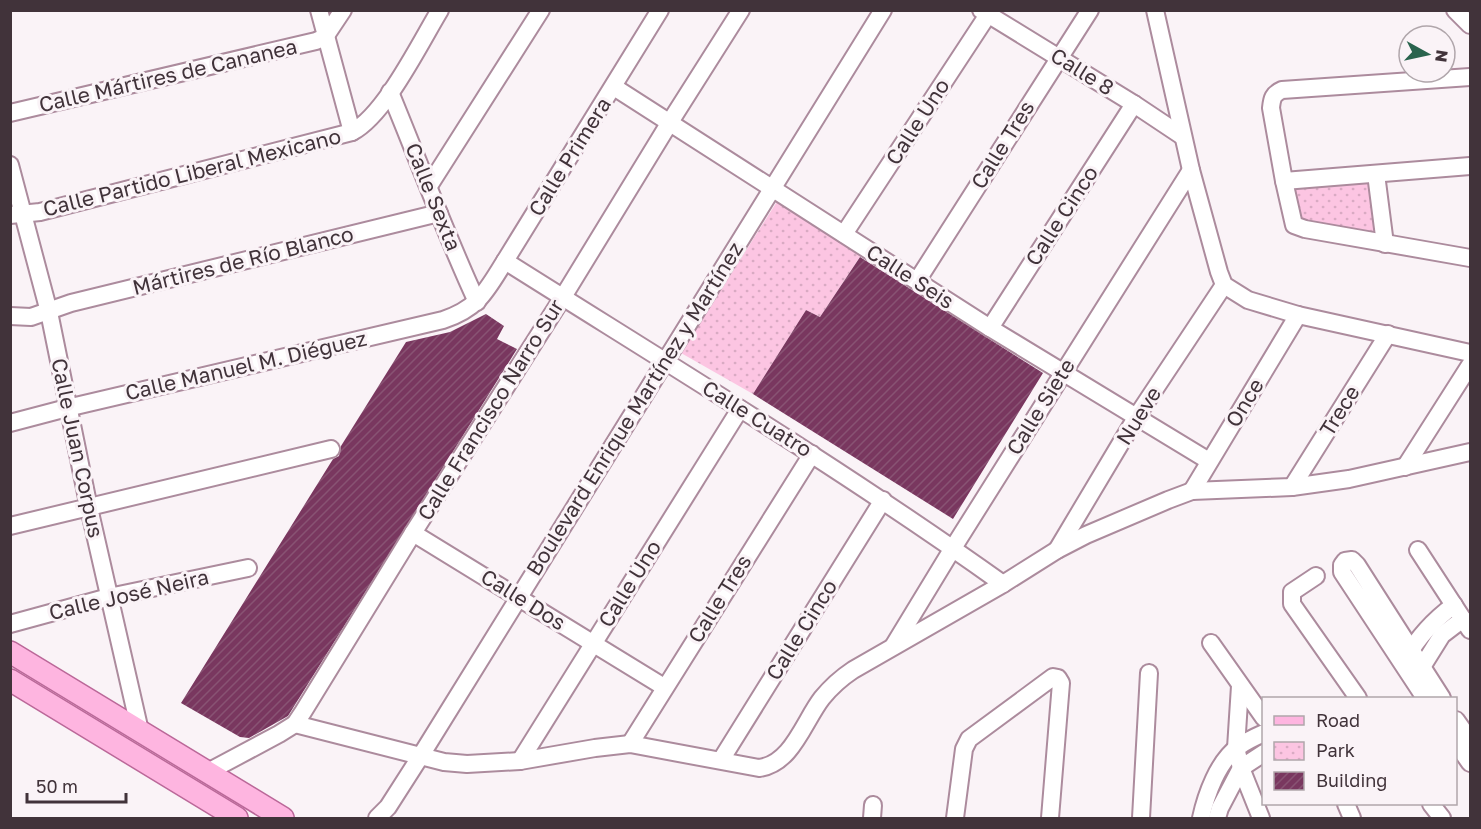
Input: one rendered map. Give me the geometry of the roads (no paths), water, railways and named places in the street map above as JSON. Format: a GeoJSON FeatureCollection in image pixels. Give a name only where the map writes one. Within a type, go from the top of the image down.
{"type":"FeatureCollection","features":[{"type":"Feature","properties":{"kind":"main road"},"geometry":{"type":"LineString","coordinates":[[10,651],[283,819]]}},
{"type":"Feature","properties":{"kind":"main road"},"geometry":{"type":"LineString","coordinates":[[10,680],[237,819]]}},
{"type":"Feature","properties":{"kind":"street"},"geometry":{"type":"LineString","coordinates":[[319,10],[352,132]]}},
{"type":"Feature","properties":{"kind":"street"},"geometry":{"type":"LineString","coordinates":[[325,37],[343,10]]}},
{"type":"Feature","properties":{"kind":"street","name":"Calle Partido Liberal Mexicano"},"geometry":{"type":"LineString","coordinates":[[17,215],[352,132],[370,119],[390,92],[440,10]]}},
{"type":"Feature","properties":{"kind":"street"},"geometry":{"type":"LineString","coordinates":[[429,186],[541,10]]}},
{"type":"Feature","properties":{"kind":"street","name":"Calle Primera"},"geometry":{"type":"LineString","coordinates":[[477,302],[505,261],[660,10]]}},
{"type":"Feature","properties":{"kind":"street","name":"Calle Francisco Narro Sur"},"geometry":{"type":"LineString","coordinates":[[207,773],[295,724],[741,10]]}},
{"type":"Feature","properties":{"kind":"street","name":"Boulevard Enrique Martínez y Martínez"},"geometry":{"type":"LineString","coordinates":[[382,815],[883,10]]}},
{"type":"Feature","properties":{"kind":"street","name":"Calle Tres"},"geometry":{"type":"LineString","coordinates":[[917,281],[1090,10]]}},
{"type":"Feature","properties":{"kind":"street"},"geometry":{"type":"LineString","coordinates":[[1155,10],[1182,135],[1224,285],[1248,300],[1298,315],[1470,353]]}},
{"type":"Feature","properties":{"kind":"street"},"geometry":{"type":"LineString","coordinates":[[1455,10],[1470,25]]}},
{"type":"Feature","properties":{"kind":"street","name":"Calle 8"},"geometry":{"type":"LineString","coordinates":[[987,12],[1182,135]]}},
{"type":"Feature","properties":{"kind":"street","name":"Calle Uno"},"geometry":{"type":"LineString","coordinates":[[844,234],[987,12]]}},
{"type":"Feature","properties":{"kind":"street","name":"Calle Mártires de Cananea"},"geometry":{"type":"LineString","coordinates":[[10,113],[325,37]]}},
{"type":"Feature","properties":{"kind":"street"},"geometry":{"type":"LineString","coordinates":[[1470,77],[1282,90],[1275,93],[1271,108],[1294,225],[1385,244],[1464,256],[1470,241]]}},
{"type":"Feature","properties":{"kind":"street","name":"Calle Seis"},"geometry":{"type":"LineString","coordinates":[[614,87],[990,328],[1209,461]]}},
{"type":"Feature","properties":{"kind":"street","name":"Calle Sexta"},"geometry":{"type":"LineString","coordinates":[[390,92],[452,248],[477,302]]}},
{"type":"Feature","properties":{"kind":"street","name":"Calle Cinco"},"geometry":{"type":"LineString","coordinates":[[990,328],[1134,104]]}},
{"type":"Feature","properties":{"kind":"street","name":"Calle Juan Corpus"},"geometry":{"type":"LineString","coordinates":[[10,165],[17,215],[49,312],[88,508],[140,731]]}},
{"type":"Feature","properties":{"kind":"street"},"geometry":{"type":"LineString","coordinates":[[1284,181],[1470,166]]}},
{"type":"Feature","properties":{"kind":"street","name":"Calle Siete"},"geometry":{"type":"LineString","coordinates":[[893,646],[952,548],[1191,170]]}},
{"type":"Feature","properties":{"kind":"street"},"geometry":{"type":"LineString","coordinates":[[1376,174],[1385,244]]}},
{"type":"Feature","properties":{"kind":"street","name":"Mártires de Río Blanco"},"geometry":{"type":"LineString","coordinates":[[10,316],[31,317],[71,303],[439,213]]}},
{"type":"Feature","properties":{"kind":"street","name":"Calle Cuatro"},"geometry":{"type":"LineString","coordinates":[[505,261],[883,500],[1003,584]]}},
{"type":"Feature","properties":{"kind":"street","name":"Nueve"},"geometry":{"type":"LineString","coordinates":[[1058,550],[1137,416],[1224,285]]}},
{"type":"Feature","properties":{"kind":"street","name":"Calle Manuel M. Diéguez"},"geometry":{"type":"LineString","coordinates":[[10,423],[443,320],[459,315],[477,302]]}},
{"type":"Feature","properties":{"kind":"street","name":"Once"},"geometry":{"type":"LineString","coordinates":[[1192,491],[1298,315]]}},
{"type":"Feature","properties":{"kind":"street","name":"Trece"},"geometry":{"type":"LineString","coordinates":[[1292,487],[1388,334]]}},
{"type":"Feature","properties":{"kind":"street"},"geometry":{"type":"LineString","coordinates":[[1405,467],[1470,365]]}},
{"type":"Feature","properties":{"kind":"street","name":"Calle Uno"},"geometry":{"type":"LineString","coordinates":[[520,761],[740,409]]}},
{"type":"Feature","properties":{"kind":"street"},"geometry":{"type":"LineString","coordinates":[[10,526],[331,449]]}},
{"type":"Feature","properties":{"kind":"street"},"geometry":{"type":"LineString","coordinates":[[295,724],[444,762],[467,764],[520,761],[630,744],[759,768],[777,762],[785,754],[821,699],[835,683],[853,670],[1086,535],[1192,491],[1292,487],[1349,479],[1470,452]]}},
{"type":"Feature","properties":{"kind":"street","name":"Calle Tres"},"geometry":{"type":"LineString","coordinates":[[630,744],[812,454]]}},
{"type":"Feature","properties":{"kind":"street","name":"Calle Cinco"},"geometry":{"type":"LineString","coordinates":[[721,760],[883,500]]}},
{"type":"Feature","properties":{"kind":"street","name":"Calle Dos"},"geometry":{"type":"LineString","coordinates":[[413,533],[664,687]]}},
{"type":"Feature","properties":{"kind":"street"},"geometry":{"type":"LineString","coordinates":[[1418,550],[1461,616]]}},
{"type":"Feature","properties":{"kind":"street"},"geometry":{"type":"LineString","coordinates":[[1407,658],[1357,565],[1352,560],[1346,561],[1342,565],[1342,572],[1418,674],[1440,697]]}},
{"type":"Feature","properties":{"kind":"street","name":"Calle José Neira"},"geometry":{"type":"LineString","coordinates":[[10,624],[109,597],[248,568]]}},
{"type":"Feature","properties":{"kind":"street"},"geometry":{"type":"LineString","coordinates":[[1316,576],[1292,592],[1292,604],[1357,697]]}},
{"type":"Feature","properties":{"kind":"street"},"geometry":{"type":"LineString","coordinates":[[1424,697],[1418,674],[1442,635],[1461,616],[1470,599]]}},
{"type":"Feature","properties":{"kind":"street"},"geometry":{"type":"LineString","coordinates":[[1407,658],[1431,622],[1461,616]]}},
{"type":"Feature","properties":{"kind":"street"},"geometry":{"type":"LineString","coordinates":[[1211,643],[1262,717]]}},
{"type":"Feature","properties":{"kind":"street"},"geometry":{"type":"LineString","coordinates":[[1141,819],[1149,673]]}},
{"type":"Feature","properties":{"kind":"street"},"geometry":{"type":"LineString","coordinates":[[955,819],[964,749],[969,739],[1053,677],[1058,678],[1061,683],[1050,819]]}},
{"type":"Feature","properties":{"kind":"street"},"geometry":{"type":"LineString","coordinates":[[1240,686],[1236,748],[1241,768],[1261,819]]}},
{"type":"Feature","properties":{"kind":"street"},"geometry":{"type":"LineString","coordinates":[[1201,819],[1206,797],[1219,770],[1236,748],[1262,734]]}},
{"type":"Feature","properties":{"kind":"street"},"geometry":{"type":"LineString","coordinates":[[1460,735],[1470,763]]}},
{"type":"Feature","properties":{"kind":"street"},"geometry":{"type":"LineString","coordinates":[[1217,819],[1241,768],[1262,754]]}},
{"type":"Feature","properties":{"kind":"street"},"geometry":{"type":"LineString","coordinates":[[1346,805],[1352,819]]}},
{"type":"Feature","properties":{"kind":"street"},"geometry":{"type":"LineString","coordinates":[[1432,805],[1442,819]]}}]}
